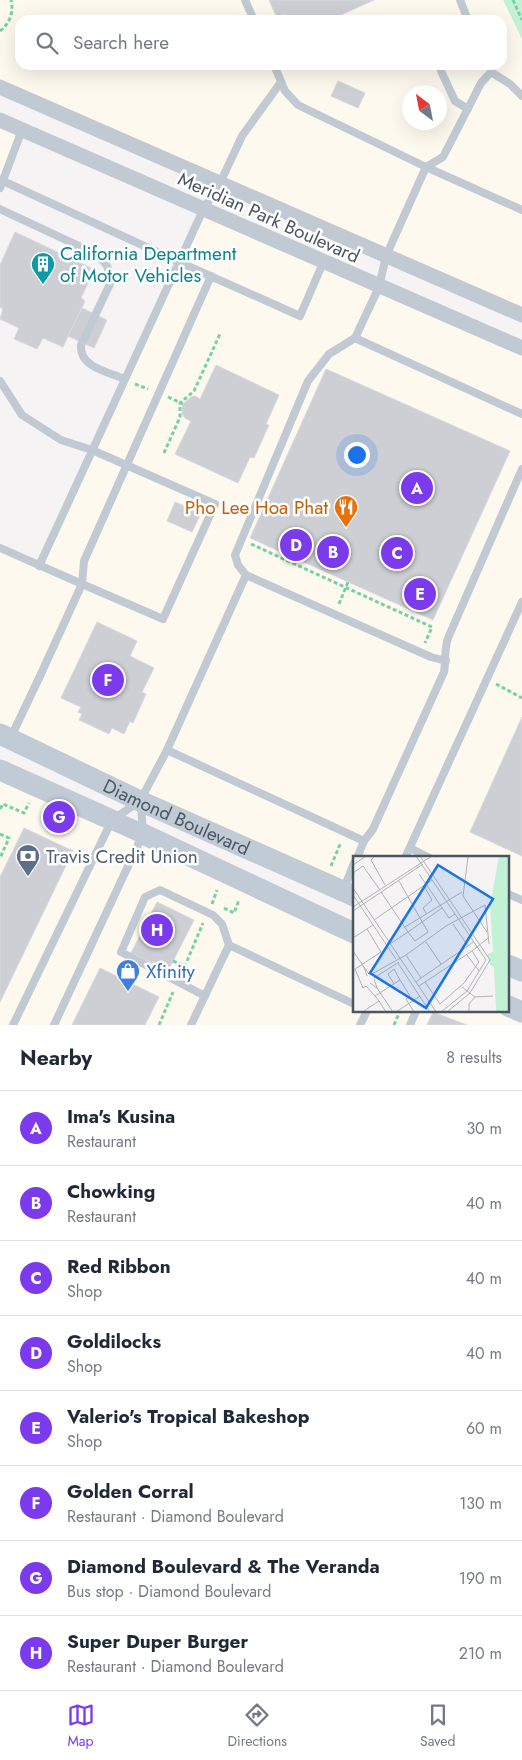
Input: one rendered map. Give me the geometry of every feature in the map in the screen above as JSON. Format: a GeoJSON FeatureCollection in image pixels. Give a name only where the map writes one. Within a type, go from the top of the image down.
{"type":"FeatureCollection","features":[{"type":"Feature","properties":{"kind":"main road","name":"Diamond Boulevard"},"geometry":{"type":"LineString","coordinates":[[5,736],[140,800],[349,894]]}},
{"type":"Feature","properties":{"kind":"main road","name":"Diamond Boulevard"},"geometry":{"type":"LineString","coordinates":[[0,770],[112,820]]}},
{"type":"Feature","properties":{"kind":"main road","name":"Diamond Boulevard"},"geometry":{"type":"LineString","coordinates":[[144,834],[353,933]]}},
{"type":"Feature","properties":{"kind":"main road"},"geometry":{"type":"LineString","coordinates":[[510,966],[522,971]]}},
{"type":"Feature","properties":{"kind":"main road"},"geometry":{"type":"LineString","coordinates":[[510,1007],[522,1012]]}},
{"type":"Feature","properties":{"kind":"street","name":"Meridian Park Boulevard"},"geometry":{"type":"LineString","coordinates":[[0,87],[522,315]]}},
{"type":"Feature","properties":{"kind":"street","name":"Meridian Park Boulevard"},"geometry":{"type":"LineString","coordinates":[[0,120],[522,348]]}},
{"type":"Feature","properties":{"kind":"street","name":"Diamond Boulevard"},"geometry":{"type":"LineString","coordinates":[[112,820],[144,834]]}},
{"type":"Feature","properties":{"kind":"lane"},"geometry":{"type":"LineString","coordinates":[[245,0],[252,15]]}},
{"type":"Feature","properties":{"kind":"lane"},"geometry":{"type":"LineString","coordinates":[[460,0],[466,15]]}},
{"type":"Feature","properties":{"kind":"lane"},"geometry":{"type":"LineString","coordinates":[[276,70],[285,92],[298,105],[426,167],[522,210]]}},
{"type":"Feature","properties":{"kind":"lane"},"geometry":{"type":"LineString","coordinates":[[446,661],[427,655],[246,575],[238,565],[235,554],[308,382],[329,354],[355,338],[379,287],[386,256],[426,167],[442,157],[488,70]]}},
{"type":"Feature","properties":{"kind":"lane"},"geometry":{"type":"LineString","coordinates":[[492,70],[522,96]]}},
{"type":"Feature","properties":{"kind":"lane"},"geometry":{"type":"LineString","coordinates":[[441,71],[455,101],[468,109]]}},
{"type":"Feature","properties":{"kind":"lane"},"geometry":{"type":"LineString","coordinates":[[39,566],[203,210],[220,183],[242,136],[281,82]]}},
{"type":"Feature","properties":{"kind":"lane"},"geometry":{"type":"LineString","coordinates":[[22,130],[1,183],[300,316],[324,263]]}},
{"type":"Feature","properties":{"kind":"lane"},"geometry":{"type":"LineString","coordinates":[[0,209],[94,253],[107,263],[110,284],[81,345],[80,352],[84,360],[90,364],[125,379]]}},
{"type":"Feature","properties":{"kind":"lane"},"geometry":{"type":"LineString","coordinates":[[5,736],[40,676],[82,584],[84,561],[211,276]]}},
{"type":"Feature","properties":{"kind":"lane"},"geometry":{"type":"LineString","coordinates":[[355,338],[522,414]]}},
{"type":"Feature","properties":{"kind":"lane"},"geometry":{"type":"LineString","coordinates":[[0,380],[22,416],[61,440],[92,450],[214,504],[163,619],[0,548]]}},
{"type":"Feature","properties":{"kind":"lane"},"geometry":{"type":"LineString","coordinates":[[358,856],[364,841],[373,829],[444,672],[446,661],[444,649],[448,638],[522,469]]}},
{"type":"Feature","properties":{"kind":"lane"},"geometry":{"type":"LineString","coordinates":[[13,1025],[112,820],[140,800],[167,750],[246,575]]}},
{"type":"Feature","properties":{"kind":"lane"},"geometry":{"type":"LineString","coordinates":[[406,856],[522,602]]}},
{"type":"Feature","properties":{"kind":"lane"},"geometry":{"type":"LineString","coordinates":[[167,750],[364,841]]}},
{"type":"Feature","properties":{"kind":"lane"},"geometry":{"type":"LineString","coordinates":[[54,1025],[144,834],[140,800]]}},
{"type":"Feature","properties":{"kind":"lane"},"geometry":{"type":"LineString","coordinates":[[410,848],[426,856]]}},
{"type":"Feature","properties":{"kind":"lane"},"geometry":{"type":"LineString","coordinates":[[349,894],[353,869]]}},
{"type":"Feature","properties":{"kind":"lane"},"geometry":{"type":"LineString","coordinates":[[191,1025],[205,996],[229,945],[222,924],[208,913],[160,890],[146,897],[121,952],[205,996]]}},
{"type":"Feature","properties":{"kind":"lane"},"geometry":{"type":"LineString","coordinates":[[510,895],[522,900]]}},
{"type":"Feature","properties":{"kind":"lane"},"geometry":{"type":"LineString","coordinates":[[229,945],[353,1004]]}},
{"type":"Feature","properties":{"kind":"lane"},"geometry":{"type":"LineString","coordinates":[[360,1025],[366,1012]]}},
{"type":"Feature","properties":{"kind":"lane"},"geometry":{"type":"LineString","coordinates":[[410,1025],[416,1012]]}},
{"type":"Feature","properties":{"kind":"path"},"geometry":{"type":"LineString","coordinates":[[0,31],[10,20],[12,12],[11,0]]}},
{"type":"Feature","properties":{"kind":"path"},"geometry":{"type":"LineString","coordinates":[[513,0],[522,20]]}},
{"type":"Feature","properties":{"kind":"path"},"geometry":{"type":"LineString","coordinates":[[164,453],[180,417],[180,403],[194,391],[220,334]]}},
{"type":"Feature","properties":{"kind":"path"},"geometry":{"type":"LineString","coordinates":[[241,540],[432,627],[425,642],[427,655]]}},
{"type":"Feature","properties":{"kind":"path"},"geometry":{"type":"LineString","coordinates":[[334,614],[348,582]]}},
{"type":"Feature","properties":{"kind":"path"},"geometry":{"type":"LineString","coordinates":[[487,679],[522,698]]}},
{"type":"Feature","properties":{"kind":"path"},"geometry":{"type":"LineString","coordinates":[[0,809],[3,804],[24,813],[37,787]]}},
{"type":"Feature","properties":{"kind":"path"},"geometry":{"type":"LineString","coordinates":[[0,834],[9,838],[0,858]]}},
{"type":"Feature","properties":{"kind":"path"},"geometry":{"type":"LineString","coordinates":[[324,882],[340,843],[350,834]]}},
{"type":"Feature","properties":{"kind":"path"},"geometry":{"type":"LineString","coordinates":[[159,1025],[217,890]]}},
{"type":"Feature","properties":{"kind":"path"},"geometry":{"type":"LineString","coordinates":[[212,903],[234,912],[239,900]]}},
{"type":"Feature","properties":{"kind":"path"},"geometry":{"type":"LineString","coordinates":[[173,961],[185,966]]}},
{"type":"Feature","properties":{"kind":"path"},"geometry":{"type":"LineString","coordinates":[[394,1025],[400,1012]]}},
{"type":"Feature","properties":{"kind":"shaded area"},"geometry":{"type":"Polygon","coordinates":[[[0,0],[503,0],[522,39],[522,315],[0,87],[0,0]]]}},
{"type":"Feature","properties":{"kind":"shaded area"},"geometry":{"type":"Polygon","coordinates":[[[0,120],[22,130],[0,188],[0,120]]]}},
{"type":"Feature","properties":{"kind":"shaded area"},"geometry":{"type":"Polygon","coordinates":[[[203,210],[522,348],[522,971],[510,966],[510,856],[353,856],[353,896],[0,734],[0,548],[39,566],[203,210]]]}},
{"type":"Feature","properties":{"kind":"shaded area"},"geometry":{"type":"Polygon","coordinates":[[[0,770],[353,933],[353,1012],[522,1012],[522,1025],[0,1025],[0,770]]]}},
{"type":"Feature","properties":{"kind":"green space"},"geometry":{"type":"Polygon","coordinates":[[[503,0],[522,0],[522,39],[503,0]]]}},
{"type":"Feature","properties":{"kind":"building"},"geometry":{"type":"Polygon","coordinates":[[[269,0],[374,0],[341,15],[276,15],[269,0]]]}},
{"type":"Feature","properties":{"kind":"building"},"geometry":{"type":"Polygon","coordinates":[[[338,81],[365,93],[358,108],[331,96],[338,81]]]}},
{"type":"Feature","properties":{"kind":"building","name":"California Department of Motor Vehicles"},"geometry":{"type":"Polygon","coordinates":[[[15,232],[91,268],[89,271],[93,272],[81,298],[85,301],[63,347],[43,338],[37,349],[14,339],[19,328],[0,319],[3,309],[0,307],[0,265],[15,232]]]}},
{"type":"Feature","properties":{"kind":"building"},"geometry":{"type":"Polygon","coordinates":[[[82,308],[107,320],[94,348],[68,336],[82,308]]]}},
{"type":"Feature","properties":{"kind":"building"},"geometry":{"type":"Polygon","coordinates":[[[216,365],[279,395],[266,424],[269,425],[254,458],[250,457],[238,483],[175,454],[191,421],[182,414],[183,404],[191,397],[195,396],[200,399],[216,365]]]}},
{"type":"Feature","properties":{"kind":"building"},"geometry":{"type":"Polygon","coordinates":[[[326,369],[510,451],[433,620],[250,538],[326,369]]]}},
{"type":"Feature","properties":{"kind":"building"},"geometry":{"type":"Polygon","coordinates":[[[175,502],[201,513],[192,532],[167,521],[175,502]]]}},
{"type":"Feature","properties":{"kind":"building"},"geometry":{"type":"Polygon","coordinates":[[[97,622],[137,641],[130,656],[154,668],[142,692],[146,694],[133,723],[130,721],[124,734],[112,728],[109,734],[79,720],[82,714],[78,712],[81,707],[61,698],[97,622]]]}},
{"type":"Feature","properties":{"kind":"building"},"geometry":{"type":"Polygon","coordinates":[[[522,717],[522,856],[470,832],[522,717]]]}},
{"type":"Feature","properties":{"kind":"building"},"geometry":{"type":"Polygon","coordinates":[[[24,828],[73,851],[0,1002],[0,877],[24,828]]]}},
{"type":"Feature","properties":{"kind":"building"},"geometry":{"type":"Polygon","coordinates":[[[157,902],[194,920],[168,971],[131,953],[157,902]]]}},
{"type":"Feature","properties":{"kind":"building"},"geometry":{"type":"Polygon","coordinates":[[[100,968],[159,997],[145,1025],[72,1025],[100,968]]]}},
{"type":"Feature","properties":{"kind":"building"},"geometry":{"type":"Polygon","coordinates":[[[433,1012],[467,1025],[427,1025],[433,1012]]]}},
{"type":"Feature","properties":{"kind":"place","name":"California Department of Motor Vehicles"},"geometry":{"type":"Point","coordinates":[43,285]}},
{"type":"Feature","properties":{"kind":"place","name":"Ima's Kusina"},"geometry":{"type":"Point","coordinates":[417,488]}},
{"type":"Feature","properties":{"kind":"place","name":"Pho Lee Hoa Phat"},"geometry":{"type":"Point","coordinates":[346,528]}},
{"type":"Feature","properties":{"kind":"place","name":"Goldilocks"},"geometry":{"type":"Point","coordinates":[296,545]}},
{"type":"Feature","properties":{"kind":"place","name":"Chowking"},"geometry":{"type":"Point","coordinates":[333,552]}},
{"type":"Feature","properties":{"kind":"place","name":"Red Ribbon"},"geometry":{"type":"Point","coordinates":[397,553]}},
{"type":"Feature","properties":{"kind":"place","name":"Valerio's Tropical Bakeshop"},"geometry":{"type":"Point","coordinates":[420,594]}},
{"type":"Feature","properties":{"kind":"place","name":"Golden Corral"},"geometry":{"type":"Point","coordinates":[108,680]}},
{"type":"Feature","properties":{"kind":"place","name":"Diamond Boulevard & The Veranda"},"geometry":{"type":"Point","coordinates":[59,817]}},
{"type":"Feature","properties":{"kind":"place","name":"Travis Credit Union"},"geometry":{"type":"Point","coordinates":[28,877]}},
{"type":"Feature","properties":{"kind":"place","name":"Super Duper Burger"},"geometry":{"type":"Point","coordinates":[157,930]}},
{"type":"Feature","properties":{"kind":"place","name":"Xfinity"},"geometry":{"type":"Point","coordinates":[128,992]}}]}
